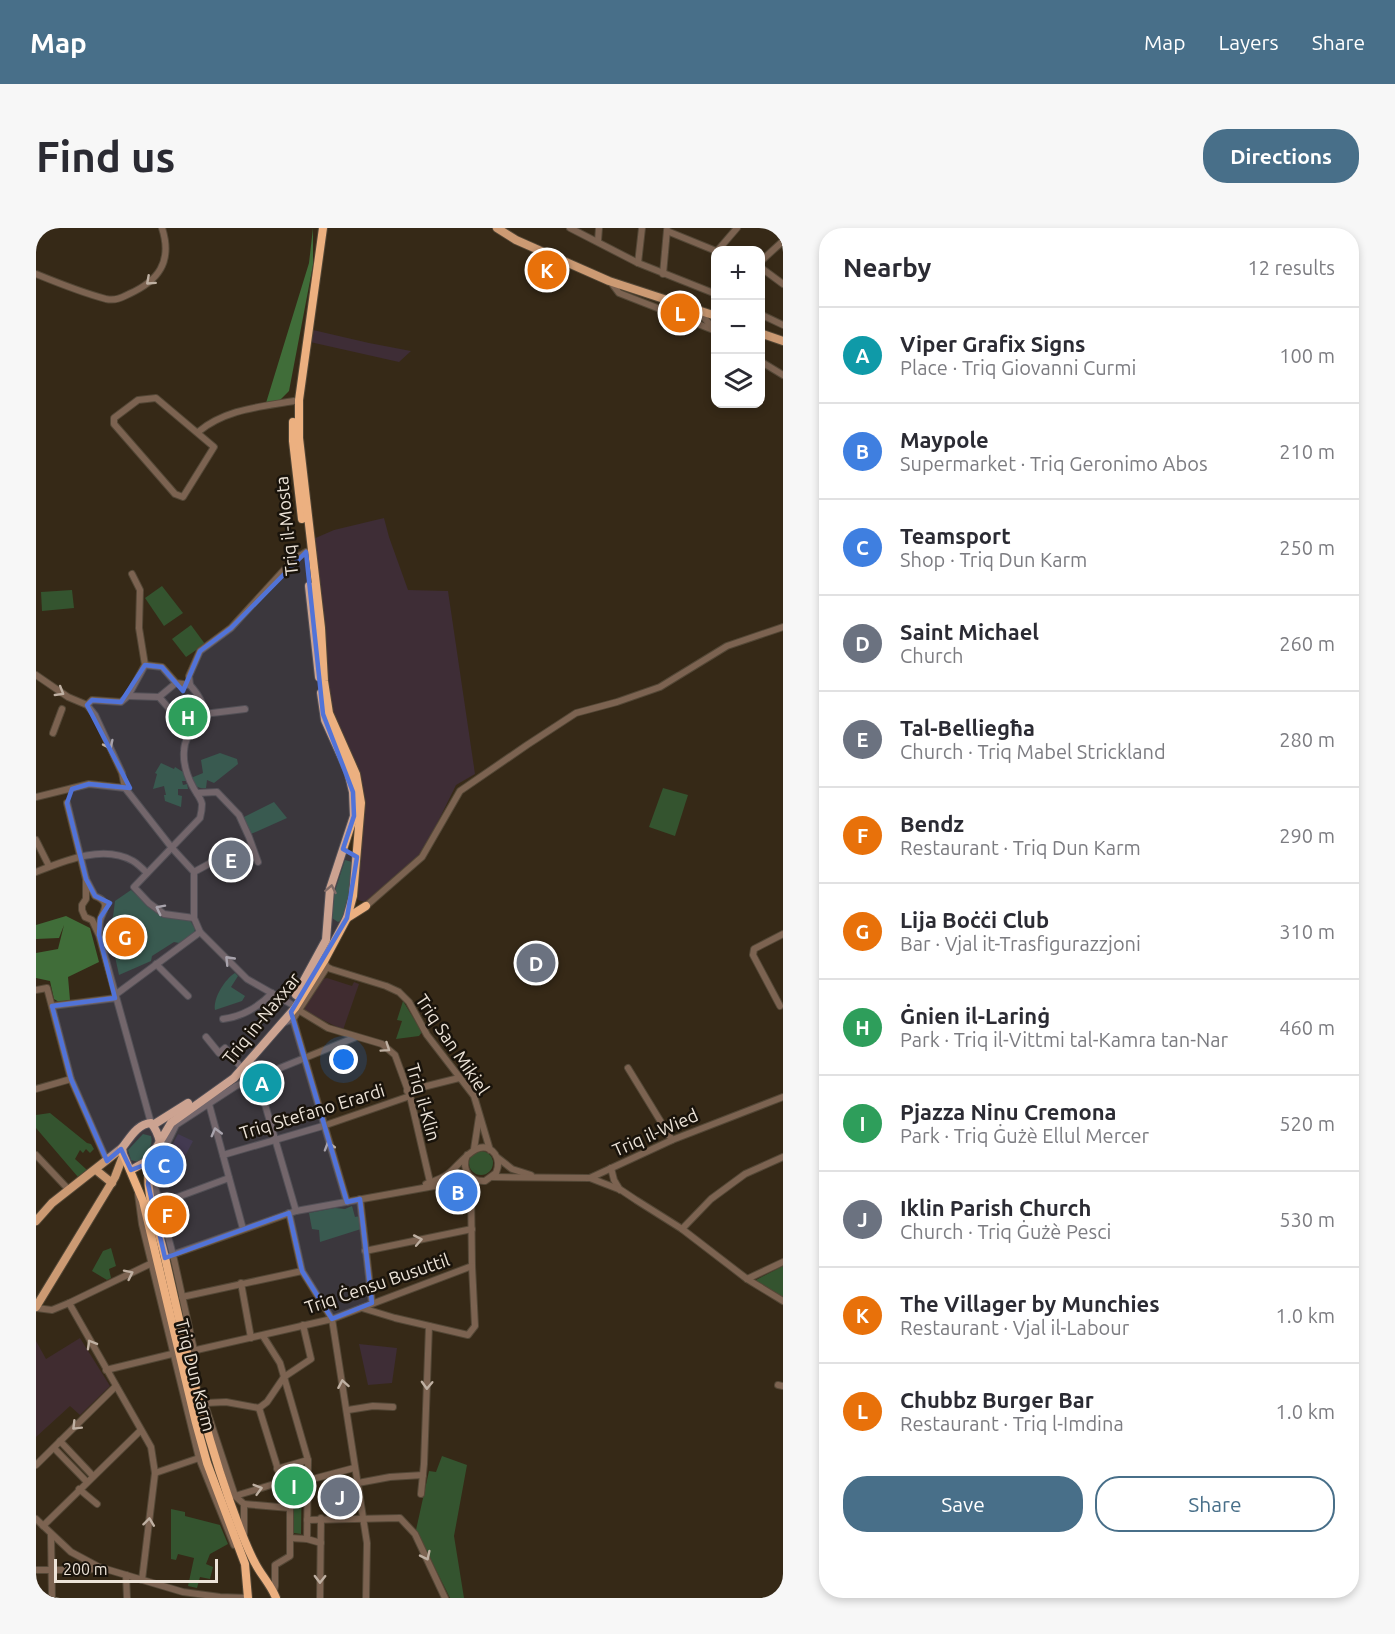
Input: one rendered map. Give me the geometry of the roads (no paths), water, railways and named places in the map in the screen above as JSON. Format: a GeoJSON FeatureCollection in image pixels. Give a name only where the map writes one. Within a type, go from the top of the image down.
{"type":"FeatureCollection","features":[{"type":"Feature","properties":{"kind":"highway","name":"Triq il-Mosta"},"geometry":{"type":"LineString","coordinates":[[318,228],[294,401],[293,441],[323,714],[348,771],[357,815]]}},
{"type":"Feature","properties":{"kind":"highway","name":"Triq il-Mosta"},"geometry":{"type":"LineString","coordinates":[[323,228],[299,400],[299,438],[321,628],[324,681],[329,713],[356,774],[362,803],[357,815]]}},
{"type":"Feature","properties":{"kind":"highway","name":"Triq in-Naxxar"},"geometry":{"type":"LineString","coordinates":[[139,1128],[145,1124],[152,1124],[212,1088],[240,1066],[295,1007],[326,940],[330,889],[357,815]]}},
{"type":"Feature","properties":{"kind":"highway","name":"Triq in-Naxxar"},"geometry":{"type":"LineString","coordinates":[[150,1160],[171,1123],[234,1078],[282,1023],[325,967],[346,921],[353,896],[357,856],[357,815]]}},
{"type":"Feature","properties":{"kind":"highway"},"geometry":{"type":"LineString","coordinates":[[341,856],[350,852],[357,856]]}},
{"type":"Feature","properties":{"kind":"highway"},"geometry":{"type":"LineString","coordinates":[[353,896],[360,905],[366,906]]}},
{"type":"Feature","properties":{"kind":"highway"},"geometry":{"type":"LineString","coordinates":[[328,922],[330,926],[335,927],[366,906]]}},
{"type":"Feature","properties":{"kind":"highway"},"geometry":{"type":"LineString","coordinates":[[148,1184],[150,1171],[173,1124],[181,1115]]}},
{"type":"Feature","properties":{"kind":"highway"},"geometry":{"type":"LineString","coordinates":[[152,1124],[158,1133],[160,1142]]}},
{"type":"Feature","properties":{"kind":"highway"},"geometry":{"type":"LineString","coordinates":[[139,1128],[123,1152],[131,1170],[150,1160]]}},
{"type":"Feature","properties":{"kind":"highway","name":"Triq Dun Karm"},"geometry":{"type":"LineString","coordinates":[[150,1160],[147,1173],[148,1184],[169,1256],[183,1352],[212,1449],[244,1539],[254,1562],[274,1594]]}},
{"type":"Feature","properties":{"kind":"highway","name":"Triq Dun Karm"},"geometry":{"type":"LineString","coordinates":[[131,1170],[143,1201],[183,1352],[207,1463],[244,1564],[248,1595]]}},
{"type":"Feature","properties":{"kind":"highway"},"geometry":{"type":"LineString","coordinates":[[248,1595],[251,1582],[260,1579],[274,1594]]}},
{"type":"Feature","properties":{"kind":"main road"},"geometry":{"type":"LineString","coordinates":[[496,228],[516,240],[609,281],[711,315]]}},
{"type":"Feature","properties":{"kind":"main road"},"geometry":{"type":"LineString","coordinates":[[765,335],[783,341]]}},
{"type":"Feature","properties":{"kind":"main road"},"geometry":{"type":"LineString","coordinates":[[36,1221],[65,1193],[107,1161],[123,1152]]}},
{"type":"Feature","properties":{"kind":"main road"},"geometry":{"type":"LineString","coordinates":[[36,1308],[113,1180],[123,1152]]}},
{"type":"Feature","properties":{"kind":"main road"},"geometry":{"type":"LineString","coordinates":[[96,1170],[113,1180]]}},
{"type":"Feature","properties":{"kind":"main road"},"geometry":{"type":"LineString","coordinates":[[113,1180],[131,1170]]}},
{"type":"Feature","properties":{"kind":"street"},"geometry":{"type":"LineString","coordinates":[[36,274],[104,299],[120,299],[148,284],[161,271],[165,250],[162,228]]}},
{"type":"Feature","properties":{"kind":"street"},"geometry":{"type":"LineString","coordinates":[[570,228],[638,263],[711,292]]}},
{"type":"Feature","properties":{"kind":"street"},"geometry":{"type":"LineString","coordinates":[[598,241],[599,228]]}},
{"type":"Feature","properties":{"kind":"street"},"geometry":{"type":"LineString","coordinates":[[638,263],[642,228]]}},
{"type":"Feature","properties":{"kind":"street"},"geometry":{"type":"LineString","coordinates":[[721,246],[737,228]]}},
{"type":"Feature","properties":{"kind":"street"},"geometry":{"type":"LineString","coordinates":[[663,274],[667,230],[711,248]]}},
{"type":"Feature","properties":{"kind":"street"},"geometry":{"type":"LineString","coordinates":[[765,260],[783,241]]}},
{"type":"Feature","properties":{"kind":"street"},"geometry":{"type":"LineString","coordinates":[[765,269],[783,284]]}},
{"type":"Feature","properties":{"kind":"street"},"geometry":{"type":"LineString","coordinates":[[609,281],[619,293],[711,328]]}},
{"type":"Feature","properties":{"kind":"street"},"geometry":{"type":"LineString","coordinates":[[699,312],[711,326]]}},
{"type":"Feature","properties":{"kind":"street"},"geometry":{"type":"LineString","coordinates":[[765,316],[783,325]]}},
{"type":"Feature","properties":{"kind":"street"},"geometry":{"type":"LineString","coordinates":[[765,364],[783,375]]}},
{"type":"Feature","properties":{"kind":"street"},"geometry":{"type":"LineString","coordinates":[[156,398],[198,432],[214,447],[183,497],[175,494],[114,424],[114,418],[138,400],[156,398]]}},
{"type":"Feature","properties":{"kind":"street"},"geometry":{"type":"LineString","coordinates":[[198,432],[212,421],[233,413],[294,401]]}},
{"type":"Feature","properties":{"kind":"street"},"geometry":{"type":"LineString","coordinates":[[186,738],[204,714],[202,705],[190,686],[189,676],[200,651],[231,628],[294,560],[306,552]]}},
{"type":"Feature","properties":{"kind":"street"},"geometry":{"type":"LineString","coordinates":[[87,705],[92,700],[121,702],[128,696],[145,665],[139,628],[140,590],[132,574]]}},
{"type":"Feature","properties":{"kind":"street"},"geometry":{"type":"LineString","coordinates":[[366,906],[422,857],[460,791],[526,745],[576,713],[660,687],[726,646],[783,627]]}},
{"type":"Feature","properties":{"kind":"street"},"geometry":{"type":"LineString","coordinates":[[145,665],[162,667],[176,683],[190,686]]}},
{"type":"Feature","properties":{"kind":"street"},"geometry":{"type":"LineString","coordinates":[[36,675],[68,697],[87,705],[95,715],[122,772],[125,788],[194,872],[194,918],[200,932],[116,997],[52,1006]]}},
{"type":"Feature","properties":{"kind":"street"},"geometry":{"type":"LineString","coordinates":[[128,696],[159,697],[176,683]]}},
{"type":"Feature","properties":{"kind":"street"},"geometry":{"type":"LineString","coordinates":[[159,697],[181,722],[186,738],[184,767],[202,803],[200,818],[134,887],[149,903],[164,914],[178,914],[194,918]]}},
{"type":"Feature","properties":{"kind":"street"},"geometry":{"type":"LineString","coordinates":[[204,714],[244,708]]}},
{"type":"Feature","properties":{"kind":"street"},"geometry":{"type":"LineString","coordinates":[[54,733],[62,709]]}},
{"type":"Feature","properties":{"kind":"street"},"geometry":{"type":"LineString","coordinates":[[36,797],[89,784],[125,788]]}},
{"type":"Feature","properties":{"kind":"street"},"geometry":{"type":"LineString","coordinates":[[72,789],[67,803],[86,879],[95,896]]}},
{"type":"Feature","properties":{"kind":"street"},"geometry":{"type":"LineString","coordinates":[[197,793],[217,792],[238,815],[258,862]]}},
{"type":"Feature","properties":{"kind":"street"},"geometry":{"type":"LineString","coordinates":[[56,793],[67,803]]}},
{"type":"Feature","properties":{"kind":"street"},"geometry":{"type":"LineString","coordinates":[[36,840],[49,867]]}},
{"type":"Feature","properties":{"kind":"street"},"geometry":{"type":"LineString","coordinates":[[194,872],[229,853],[252,847]]}},
{"type":"Feature","properties":{"kind":"street"},"geometry":{"type":"LineString","coordinates":[[36,872],[80,856],[105,853],[131,860],[147,873]]}},
{"type":"Feature","properties":{"kind":"street"},"geometry":{"type":"LineString","coordinates":[[86,879],[86,899],[82,910],[85,917],[92,920],[100,918],[105,912],[105,905],[101,898],[95,896],[86,899]]}},
{"type":"Feature","properties":{"kind":"street"},"geometry":{"type":"LineString","coordinates":[[99,935],[100,918]]}},
{"type":"Feature","properties":{"kind":"street"},"geometry":{"type":"LineString","coordinates":[[92,920],[99,935],[145,1108],[152,1124]]}},
{"type":"Feature","properties":{"kind":"street","name":"Triq il-Klin"},"geometry":{"type":"LineString","coordinates":[[200,932],[247,979],[328,1028],[382,1044],[395,1055],[408,1093],[430,1182]]}},
{"type":"Feature","properties":{"kind":"street"},"geometry":{"type":"LineString","coordinates":[[780,1006],[753,955],[754,949],[783,934]]}},
{"type":"Feature","properties":{"kind":"street"},"geometry":{"type":"LineString","coordinates":[[156,964],[188,996]]}},
{"type":"Feature","properties":{"kind":"street","name":"Triq San Mikiel"},"geometry":{"type":"LineString","coordinates":[[325,967],[399,992],[409,1002],[427,1035],[474,1096],[490,1150]]}},
{"type":"Feature","properties":{"kind":"street"},"geometry":{"type":"LineString","coordinates":[[36,990],[47,988],[71,1079],[107,1161]]}},
{"type":"Feature","properties":{"kind":"street"},"geometry":{"type":"LineString","coordinates":[[223,1019],[249,1011],[264,1002],[272,993]]}},
{"type":"Feature","properties":{"kind":"street","name":"Triq in-Naxxar"},"geometry":{"type":"LineString","coordinates":[[293,1019],[295,1007]]}},
{"type":"Feature","properties":{"kind":"street"},"geometry":{"type":"LineString","coordinates":[[282,1023],[293,1019],[346,1202]]}},
{"type":"Feature","properties":{"kind":"street"},"geometry":{"type":"LineString","coordinates":[[206,1037],[219,1053],[225,1048],[240,1066]]}},
{"type":"Feature","properties":{"kind":"street","name":"Triq Dun Karm"},"geometry":{"type":"LineString","coordinates":[[244,1564],[238,1555],[199,1458],[183,1352],[182,1297],[169,1256],[153,1172],[176,1125],[236,1086],[356,1037]]}},
{"type":"Feature","properties":{"kind":"street"},"geometry":{"type":"LineString","coordinates":[[251,1060],[275,1139],[292,1212],[302,1271],[332,1319],[348,1410],[354,1468],[368,1543],[366,1598]]}},
{"type":"Feature","properties":{"kind":"street"},"geometry":{"type":"LineString","coordinates":[[628,1068],[672,1140]]}},
{"type":"Feature","properties":{"kind":"street","name":"Triq Stefano Erardi"},"geometry":{"type":"LineString","coordinates":[[223,1155],[323,1126],[408,1093],[459,1078]]}},
{"type":"Feature","properties":{"kind":"street"},"geometry":{"type":"LineString","coordinates":[[36,1089],[71,1079]]}},
{"type":"Feature","properties":{"kind":"street","name":"Triq il-Wied"},"geometry":{"type":"LineString","coordinates":[[492,1177],[590,1178],[672,1140],[783,1097]]}},
{"type":"Feature","properties":{"kind":"street"},"geometry":{"type":"LineString","coordinates":[[209,1104],[243,1229]]}},
{"type":"Feature","properties":{"kind":"street"},"geometry":{"type":"LineString","coordinates":[[139,1128],[145,1108]]}},
{"type":"Feature","properties":{"kind":"street","name":"Triq San Mikiel"},"geometry":{"type":"LineString","coordinates":[[474,1149],[480,1114]]}},
{"type":"Feature","properties":{"kind":"street"},"geometry":{"type":"LineString","coordinates":[[169,1256],[292,1212],[417,1188],[474,1179],[485,1181],[492,1177],[498,1168],[497,1158],[490,1150],[474,1149],[458,1166],[440,1179],[417,1188]]}},
{"type":"Feature","properties":{"kind":"street"},"geometry":{"type":"LineString","coordinates":[[36,1155],[58,1180],[65,1193]]}},
{"type":"Feature","properties":{"kind":"street"},"geometry":{"type":"LineString","coordinates":[[467,1155],[466,1171],[474,1179]]}},
{"type":"Feature","properties":{"kind":"street"},"geometry":{"type":"LineString","coordinates":[[682,1229],[711,1199],[745,1174],[783,1157]]}},
{"type":"Feature","properties":{"kind":"street","name":"Triq il-Wied"},"geometry":{"type":"LineString","coordinates":[[497,1158],[512,1169],[537,1177]]}},
{"type":"Feature","properties":{"kind":"street","name":"Triq il-Klin"},"geometry":{"type":"LineString","coordinates":[[426,1162],[433,1174],[440,1179]]}},
{"type":"Feature","properties":{"kind":"street"},"geometry":{"type":"LineString","coordinates":[[611,1168],[614,1180],[621,1190]]}},
{"type":"Feature","properties":{"kind":"street"},"geometry":{"type":"LineString","coordinates":[[159,1203],[229,1178]]}},
{"type":"Feature","properties":{"kind":"street"},"geometry":{"type":"LineString","coordinates":[[590,1178],[621,1190],[682,1229],[747,1279],[783,1301]]}},
{"type":"Feature","properties":{"kind":"street"},"geometry":{"type":"LineString","coordinates":[[361,1308],[468,1335],[475,1326],[471,1190],[474,1179]]}},
{"type":"Feature","properties":{"kind":"street","name":"Triq Dun Karm"},"geometry":{"type":"LineString","coordinates":[[137,1187],[140,1214],[152,1263],[183,1352]]}},
{"type":"Feature","properties":{"kind":"street"},"geometry":{"type":"LineString","coordinates":[[360,1199],[372,1303]]}},
{"type":"Feature","properties":{"kind":"street"},"geometry":{"type":"LineString","coordinates":[[365,1251],[472,1229]]}},
{"type":"Feature","properties":{"kind":"street"},"geometry":{"type":"LineString","coordinates":[[747,1279],[783,1262]]}},
{"type":"Feature","properties":{"kind":"street"},"geometry":{"type":"LineString","coordinates":[[36,1308],[52,1310],[152,1263]]}},
{"type":"Feature","properties":{"kind":"street","name":"Triq Ċensu Busuttil"},"geometry":{"type":"LineString","coordinates":[[106,1370],[332,1319],[472,1266]]}},
{"type":"Feature","properties":{"kind":"street"},"geometry":{"type":"LineString","coordinates":[[182,1297],[302,1271]]}},
{"type":"Feature","properties":{"kind":"street"},"geometry":{"type":"LineString","coordinates":[[241,1283],[251,1338]]}},
{"type":"Feature","properties":{"kind":"street"},"geometry":{"type":"LineString","coordinates":[[69,1303],[151,1447],[154,1473],[142,1580]]}},
{"type":"Feature","properties":{"kind":"street"},"geometry":{"type":"LineString","coordinates":[[205,1403],[226,1402],[259,1408],[267,1402],[284,1377],[311,1359],[303,1325]]}},
{"type":"Feature","properties":{"kind":"street"},"geometry":{"type":"LineString","coordinates":[[421,1494],[429,1326]]}},
{"type":"Feature","properties":{"kind":"street"},"geometry":{"type":"LineString","coordinates":[[262,1336],[280,1363],[308,1460],[307,1539]]}},
{"type":"Feature","properties":{"kind":"street"},"geometry":{"type":"LineString","coordinates":[[36,1466],[116,1386]]}},
{"type":"Feature","properties":{"kind":"street","name":"Triq Dun Karm"},"geometry":{"type":"LineString","coordinates":[[197,1396],[205,1403],[236,1496],[244,1504],[244,1539]]}},
{"type":"Feature","properties":{"kind":"street"},"geometry":{"type":"LineString","coordinates":[[348,1410],[373,1406],[393,1407]]}},
{"type":"Feature","properties":{"kind":"street"},"geometry":{"type":"LineString","coordinates":[[259,1408],[290,1508],[290,1556],[275,1565],[274,1594]]}},
{"type":"Feature","properties":{"kind":"street"},"geometry":{"type":"LineString","coordinates":[[43,1526],[141,1430]]}},
{"type":"Feature","properties":{"kind":"street"},"geometry":{"type":"LineString","coordinates":[[60,1441],[93,1476]]}},
{"type":"Feature","properties":{"kind":"street"},"geometry":{"type":"LineString","coordinates":[[54,1448],[87,1482]]}},
{"type":"Feature","properties":{"kind":"street"},"geometry":{"type":"LineString","coordinates":[[154,1473],[199,1458]]}},
{"type":"Feature","properties":{"kind":"street"},"geometry":{"type":"LineString","coordinates":[[277,1468],[308,1460]]}},
{"type":"Feature","properties":{"kind":"street"},"geometry":{"type":"LineString","coordinates":[[309,1480],[354,1468]]}},
{"type":"Feature","properties":{"kind":"street"},"geometry":{"type":"LineString","coordinates":[[357,1483],[390,1477],[423,1475]]}},
{"type":"Feature","properties":{"kind":"street"},"geometry":{"type":"LineString","coordinates":[[236,1496],[281,1482]]}},
{"type":"Feature","properties":{"kind":"street"},"geometry":{"type":"LineString","coordinates":[[79,1490],[97,1504]]}},
{"type":"Feature","properties":{"kind":"street"},"geometry":{"type":"LineString","coordinates":[[244,1504],[290,1508]]}},
{"type":"Feature","properties":{"kind":"street"},"geometry":{"type":"LineString","coordinates":[[320,1598],[321,1518]]}},
{"type":"Feature","properties":{"kind":"street"},"geometry":{"type":"LineString","coordinates":[[307,1520],[400,1518],[415,1534],[445,1598]]}},
{"type":"Feature","properties":{"kind":"street"},"geometry":{"type":"LineString","coordinates":[[36,1519],[71,1552],[99,1567],[183,1595],[220,1597],[248,1595]]}},
{"type":"Feature","properties":{"kind":"street"},"geometry":{"type":"LineString","coordinates":[[51,1534],[52,1598]]}},
{"type":"Feature","properties":{"kind":"street"},"geometry":{"type":"LineString","coordinates":[[290,1538],[321,1543]]}},
{"type":"Feature","properties":{"kind":"street"},"geometry":{"type":"LineString","coordinates":[[36,1570],[89,1570],[99,1567]]}},
{"type":"Feature","properties":{"kind":"street"},"geometry":{"type":"LineString","coordinates":[[126,1575],[127,1598]]}},
{"type":"Feature","properties":{"kind":"place","name":"The Villager by Munchies"},"geometry":{"type":"Point","coordinates":[547,270]}},
{"type":"Feature","properties":{"kind":"place","name":"Chubbz Burger Bar"},"geometry":{"type":"Point","coordinates":[680,313]}},
{"type":"Feature","properties":{"kind":"place","name":"Ġnien il-Larinġ"},"geometry":{"type":"Point","coordinates":[188,717]}},
{"type":"Feature","properties":{"kind":"place","name":"Tal-Belliegħa"},"geometry":{"type":"Point","coordinates":[231,860]}},
{"type":"Feature","properties":{"kind":"place","name":"Lija Boċċi Club"},"geometry":{"type":"Point","coordinates":[125,937]}},
{"type":"Feature","properties":{"kind":"place","name":"Saint Michael"},"geometry":{"type":"Point","coordinates":[536,963]}},
{"type":"Feature","properties":{"kind":"place","name":"Viper Grafix Signs"},"geometry":{"type":"Point","coordinates":[262,1083]}},
{"type":"Feature","properties":{"kind":"place","name":"Teamsport"},"geometry":{"type":"Point","coordinates":[164,1165]}},
{"type":"Feature","properties":{"kind":"place","name":"Maypole"},"geometry":{"type":"Point","coordinates":[458,1192]}},
{"type":"Feature","properties":{"kind":"place","name":"Bendz"},"geometry":{"type":"Point","coordinates":[167,1215]}},
{"type":"Feature","properties":{"kind":"place","name":"Pjazza Ninu Cremona"},"geometry":{"type":"Point","coordinates":[294,1486]}},
{"type":"Feature","properties":{"kind":"place","name":"Iklin Parish Church"},"geometry":{"type":"Point","coordinates":[340,1497]}}]}
